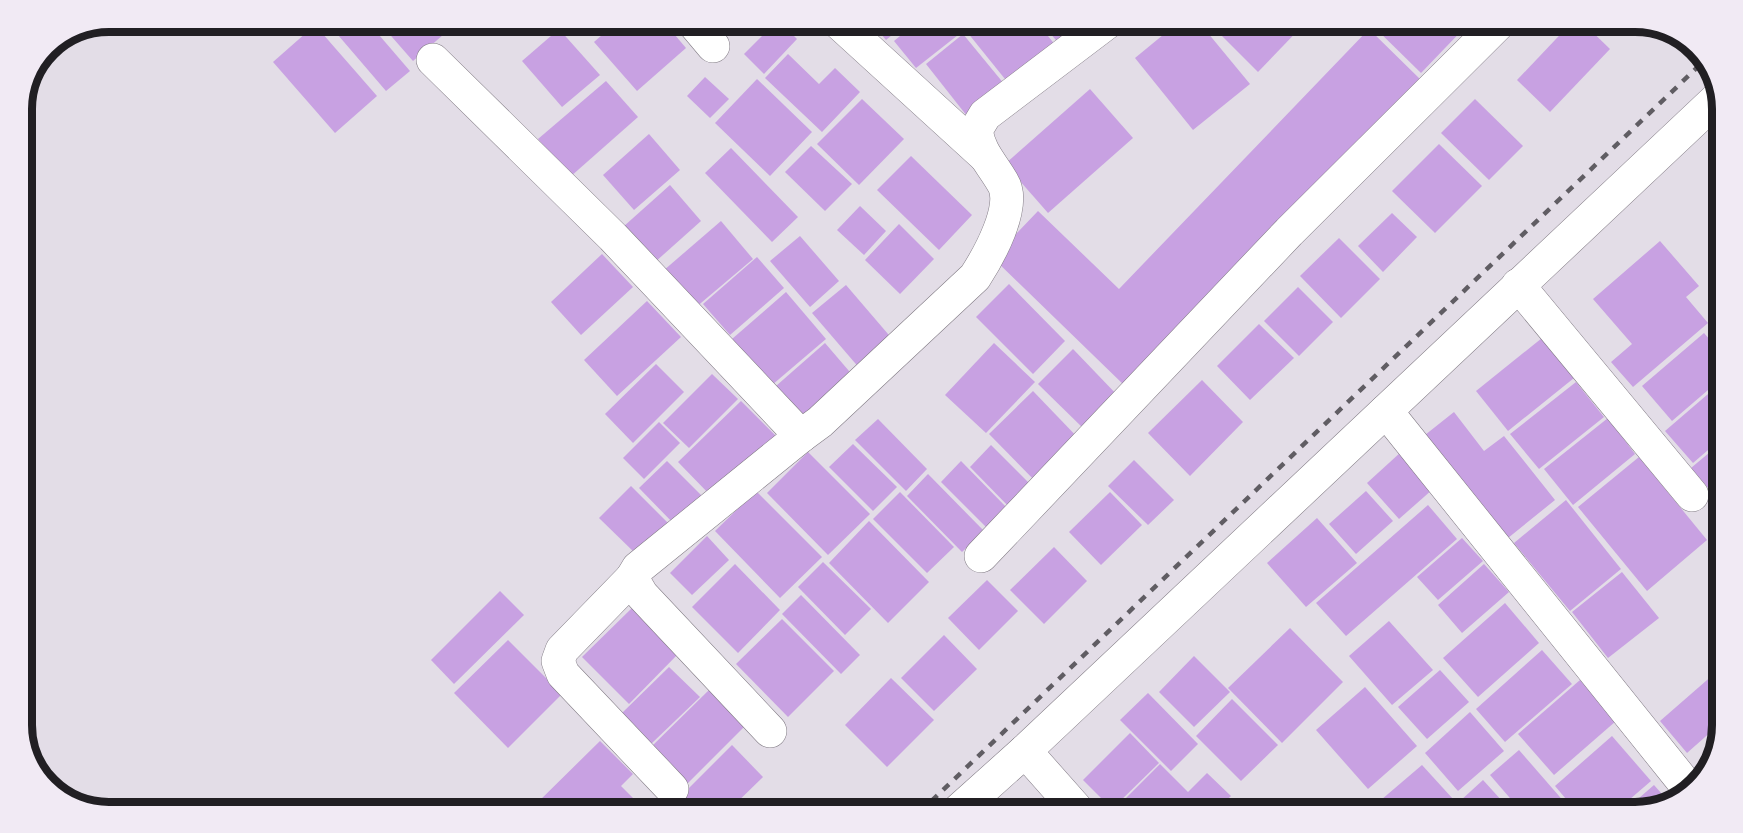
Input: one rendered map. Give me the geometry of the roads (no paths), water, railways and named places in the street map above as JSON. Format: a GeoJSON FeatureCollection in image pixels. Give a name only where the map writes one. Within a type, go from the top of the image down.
{"type":"FeatureCollection","features":[{"type":"Feature","properties":{"kind":"street"},"geometry":{"type":"LineString","coordinates":[[701,32],[713,46]]}},
{"type":"Feature","properties":{"kind":"street"},"geometry":{"type":"LineString","coordinates":[[849,32],[985,156]]}},
{"type":"Feature","properties":{"kind":"street"},"geometry":{"type":"LineString","coordinates":[[672,789],[563,674],[558,661],[562,650],[632,578],[638,568],[820,422],[975,277],[987,258],[1000,229],[1007,203],[1005,185],[979,145],[976,130],[985,115],[1094,32]]}},
{"type":"Feature","properties":{"kind":"street"},"geometry":{"type":"LineString","coordinates":[[981,556],[1289,231],[1490,32]]}},
{"type":"Feature","properties":{"kind":"street"},"geometry":{"type":"LineString","coordinates":[[433,60],[613,237],[801,436]]}},
{"type":"Feature","properties":{"kind":"street"},"geometry":{"type":"LineString","coordinates":[[968,802],[1711,104]]}},
{"type":"Feature","properties":{"kind":"street"},"geometry":{"type":"LineString","coordinates":[[1518,285],[1692,495]]}},
{"type":"Feature","properties":{"kind":"street"},"geometry":{"type":"LineString","coordinates":[[1386,411],[1684,783]]}},
{"type":"Feature","properties":{"kind":"street"},"geometry":{"type":"LineString","coordinates":[[632,578],[642,595],[770,731]]}},
{"type":"Feature","properties":{"kind":"street"},"geometry":{"type":"LineString","coordinates":[[1025,751],[1070,802]]}},
{"type":"Feature","properties":{"kind":"railway"},"geometry":{"type":"LineString","coordinates":[[930,802],[1699,66]]}}]}
